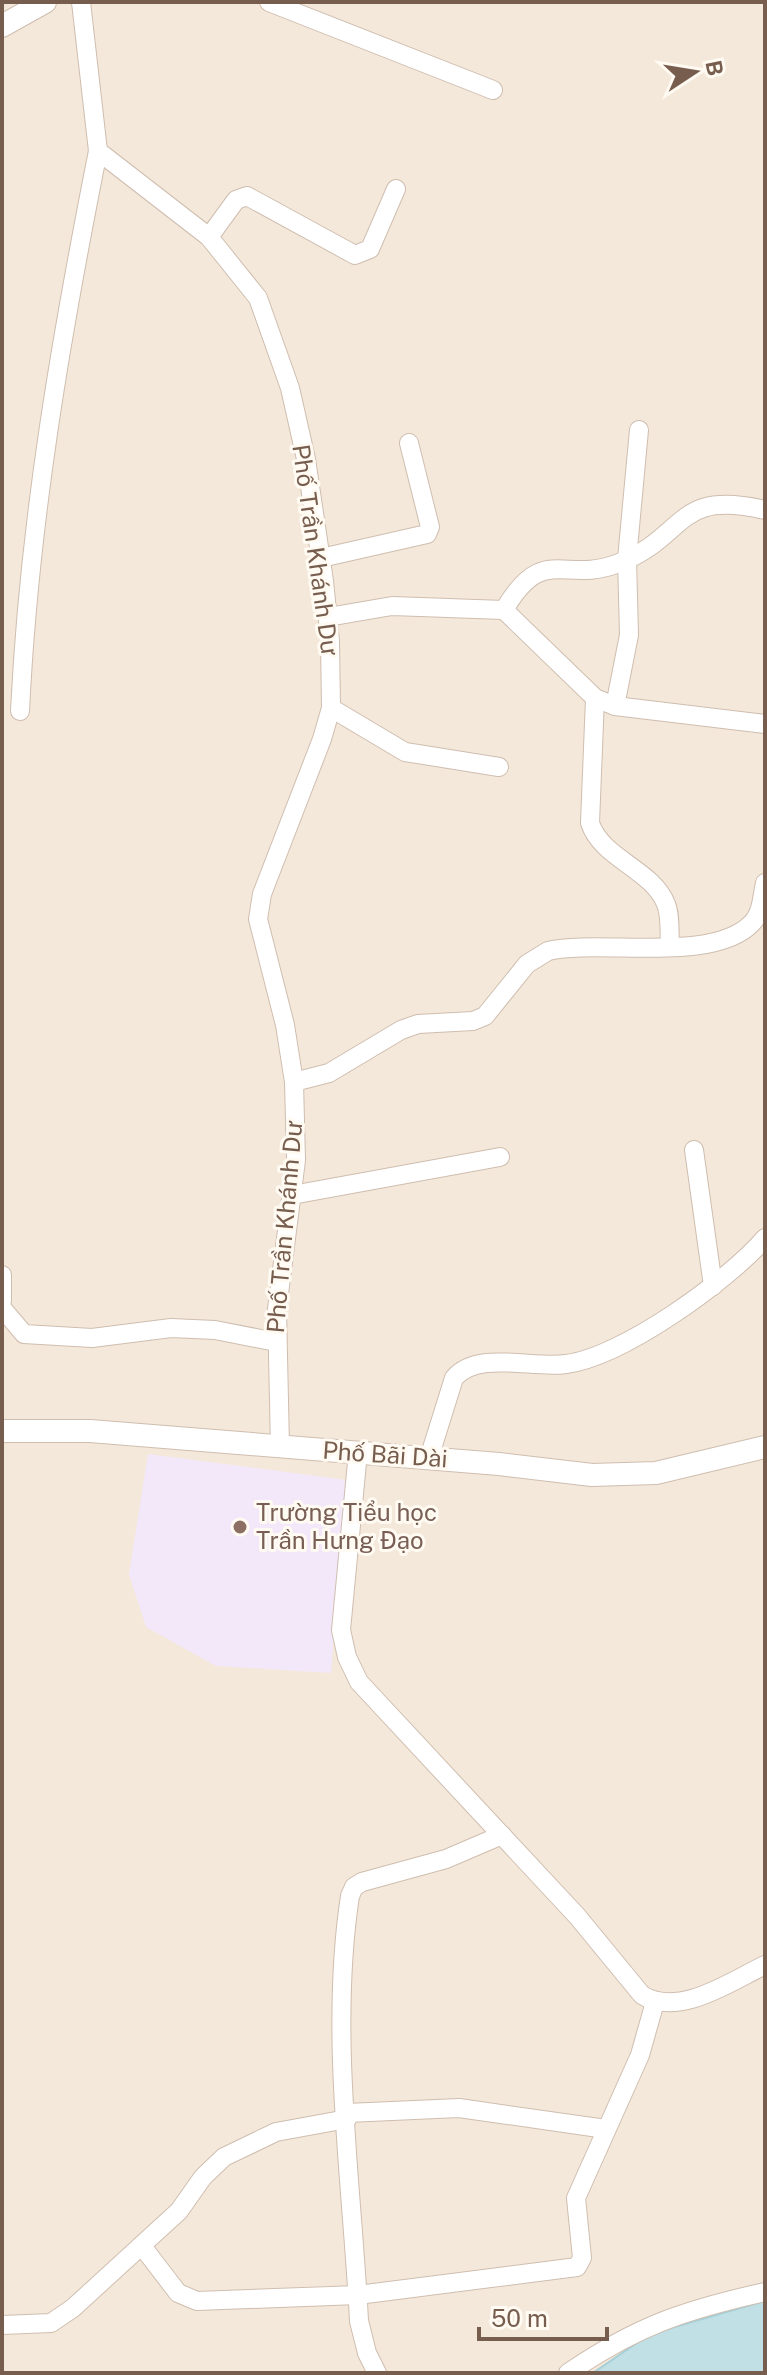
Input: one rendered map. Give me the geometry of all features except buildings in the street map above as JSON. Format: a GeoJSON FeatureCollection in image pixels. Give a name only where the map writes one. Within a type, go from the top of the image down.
{"type":"FeatureCollection","features":[{"type":"Feature","properties":{"kind":"street"},"geometry":{"type":"LineString","coordinates":[[2,26],[45,2]]}},
{"type":"Feature","properties":{"kind":"street"},"geometry":{"type":"LineString","coordinates":[[20,711],[25,601],[59,347],[98,151],[81,2]]}},
{"type":"Feature","properties":{"kind":"street"},"geometry":{"type":"LineString","coordinates":[[269,2],[493,90]]}},
{"type":"Feature","properties":{"kind":"street","name":"Phố Trần Khánh Dư"},"geometry":{"type":"LineString","coordinates":[[98,151],[209,237],[258,298],[276,344],[306,459],[321,558],[328,617],[331,708],[262,894],[258,919],[285,1025],[294,1082],[296,1160],[276,1342],[280,1447]]}},
{"type":"Feature","properties":{"kind":"street"},"geometry":{"type":"LineString","coordinates":[[209,237],[236,200],[247,196],[355,255],[361,254],[370,249],[396,189]]}},
{"type":"Feature","properties":{"kind":"street"},"geometry":{"type":"LineString","coordinates":[[615,706],[629,635],[627,559],[639,430]]}},
{"type":"Feature","properties":{"kind":"street"},"geometry":{"type":"LineString","coordinates":[[321,558],[427,534],[430,527],[426,503],[409,443]]}},
{"type":"Feature","properties":{"kind":"street"},"geometry":{"type":"LineString","coordinates":[[504,610],[519,583],[533,574],[611,566],[645,551],[687,514],[701,508],[729,504],[765,510]]}},
{"type":"Feature","properties":{"kind":"street"},"geometry":{"type":"LineString","coordinates":[[328,617],[392,606],[504,610],[595,698],[615,706],[765,724]]}},
{"type":"Feature","properties":{"kind":"street"},"geometry":{"type":"LineString","coordinates":[[595,698],[590,823],[598,840],[660,893],[668,911],[670,947]]}},
{"type":"Feature","properties":{"kind":"street"},"geometry":{"type":"LineString","coordinates":[[331,708],[405,752],[499,767]]}},
{"type":"Feature","properties":{"kind":"street"},"geometry":{"type":"LineString","coordinates":[[294,1082],[329,1073],[401,1030],[418,1024],[473,1021],[485,1016],[527,964],[548,951],[706,945],[750,925],[759,913],[765,883]]}},
{"type":"Feature","properties":{"kind":"street"},"geometry":{"type":"LineString","coordinates":[[694,1150],[713,1286]]}},
{"type":"Feature","properties":{"kind":"street"},"geometry":{"type":"LineString","coordinates":[[292,1195],[500,1157]]}},
{"type":"Feature","properties":{"kind":"street"},"geometry":{"type":"LineString","coordinates":[[429,1458],[454,1378],[460,1371],[476,1364],[581,1362],[610,1351],[738,1268],[765,1238]]}},
{"type":"Feature","properties":{"kind":"street"},"geometry":{"type":"LineString","coordinates":[[2,1275],[2,1301]]}},
{"type":"Feature","properties":{"kind":"street"},"geometry":{"type":"LineString","coordinates":[[2,1308],[24,1334],[92,1338],[171,1328],[215,1330],[276,1342]]}},
{"type":"Feature","properties":{"kind":"street","name":"Phố Bãi Dài"},"geometry":{"type":"LineString","coordinates":[[2,1431],[90,1431],[629,1476],[682,1468],[765,1447]]}},
{"type":"Feature","properties":{"kind":"street"},"geometry":{"type":"LineString","coordinates":[[358,1452],[341,1630],[347,1657],[359,1682],[577,1916],[632,1984],[655,2002],[695,1997],[765,1965]]}},
{"type":"Feature","properties":{"kind":"street"},"geometry":{"type":"LineString","coordinates":[[377,2373],[363,2340],[358,2295],[340,1979],[354,1887],[446,1859],[502,1835]]}},
{"type":"Feature","properties":{"kind":"street"},"geometry":{"type":"LineString","coordinates":[[142,2246],[178,2293],[197,2301],[358,2295],[577,2267],[582,2258],[576,2198],[640,2055],[655,2002]]}},
{"type":"Feature","properties":{"kind":"street"},"geometry":{"type":"LineString","coordinates":[[2,2325],[51,2323],[95,2291],[179,2211],[203,2177],[224,2157],[276,2132],[347,2116],[459,2108],[606,2129]]}},
{"type":"Feature","properties":{"kind":"street"},"geometry":{"type":"LineString","coordinates":[[568,2373],[632,2332],[678,2314],[765,2292]]}},
{"type":"Feature","properties":{"kind":"shaded area"},"geometry":{"type":"Polygon","coordinates":[[[2,2],[765,2],[765,2373],[2,2373],[2,2]]]}},
{"type":"Feature","properties":{"kind":"shaded area","name":"Trường Tiểu học Trần Hưng Đạo"},"geometry":{"type":"Polygon","coordinates":[[[148,1454],[347,1480],[331,1673],[216,1666],[146,1627],[129,1574],[148,1454]]]}},
{"type":"Feature","properties":{"kind":"water"},"geometry":{"type":"Polygon","coordinates":[[[765,2301],[765,2373],[593,2373],[650,2334],[765,2301]]]}},
{"type":"Feature","properties":{"kind":"place","name":"Trường Tiểu học Trần Hưng Đạo"},"geometry":{"type":"Point","coordinates":[240,1527]}}]}
